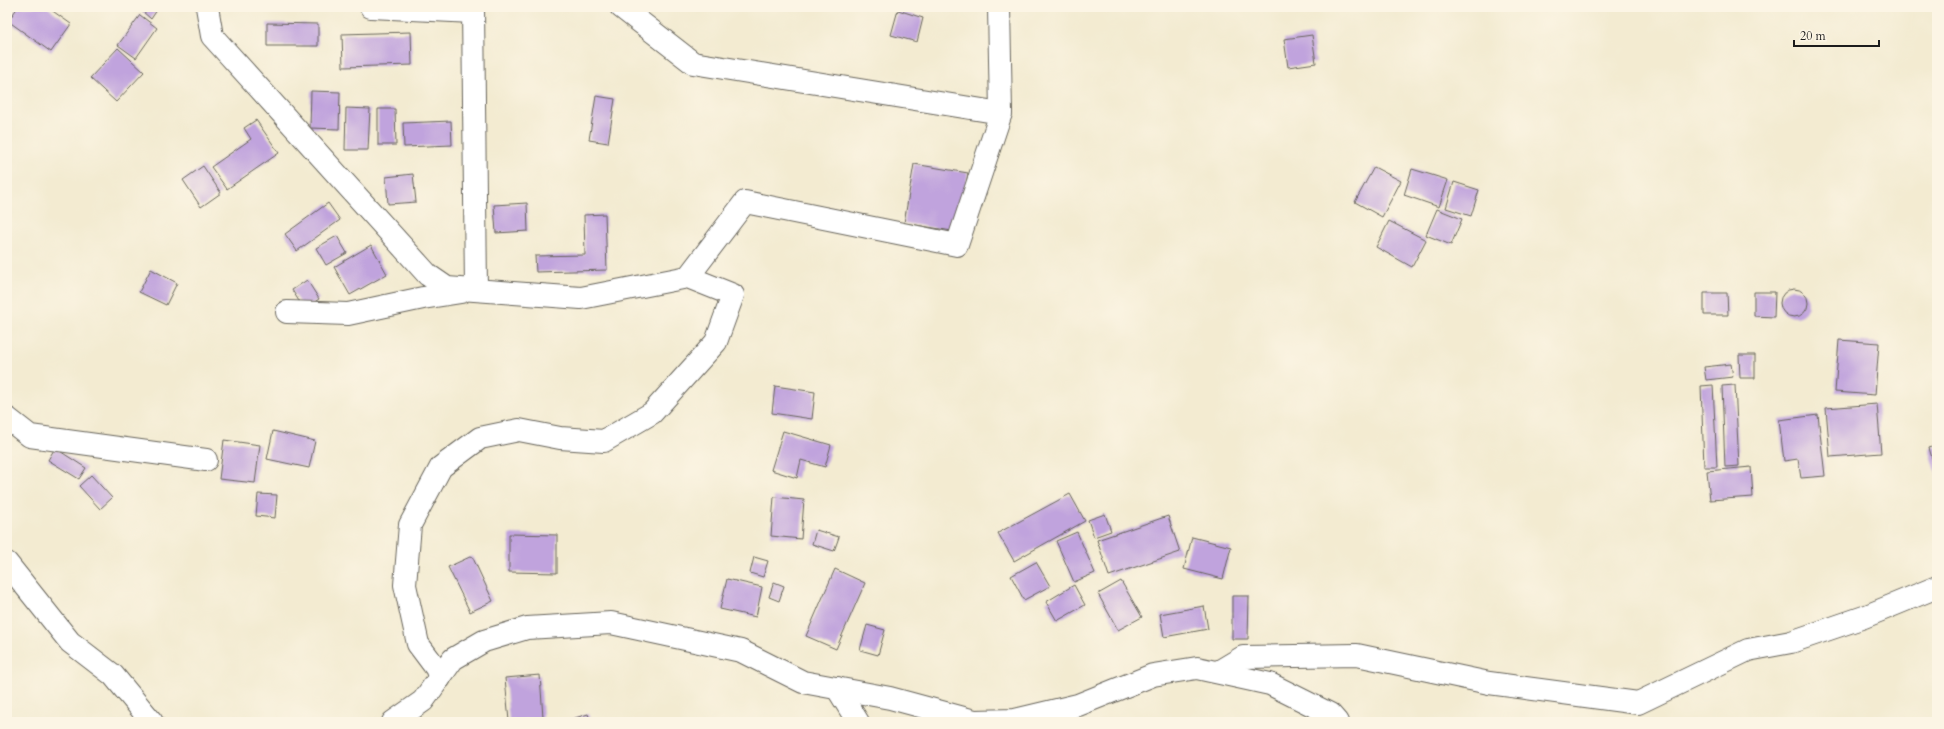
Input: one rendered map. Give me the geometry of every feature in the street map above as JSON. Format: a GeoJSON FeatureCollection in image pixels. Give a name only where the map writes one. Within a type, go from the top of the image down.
{"type":"FeatureCollection","features":[{"type":"Feature","properties":{"kind":"street"},"geometry":{"type":"LineString","coordinates":[[207,7],[212,36],[428,275],[447,288],[581,298],[688,277],[733,295],[716,342],[652,413],[604,441],[560,438],[519,430],[480,438],[441,467],[410,525],[405,585],[418,644],[436,668],[440,678]]}},
{"type":"Feature","properties":{"kind":"street"},"geometry":{"type":"LineString","coordinates":[[371,7],[473,9],[476,290]]}},
{"type":"Feature","properties":{"kind":"street"},"geometry":{"type":"LineString","coordinates":[[621,7],[693,63],[1001,113]]}},
{"type":"Feature","properties":{"kind":"street"},"geometry":{"type":"LineString","coordinates":[[688,277],[745,202],[957,245],[1001,113],[999,7]]}},
{"type":"Feature","properties":{"kind":"street"},"geometry":{"type":"LineString","coordinates":[[287,312],[348,314],[424,298],[476,290]]}},
{"type":"Feature","properties":{"kind":"street"},"geometry":{"type":"LineString","coordinates":[[7,418],[30,436],[206,460]]}},
{"type":"Feature","properties":{"kind":"street"},"geometry":{"type":"LineString","coordinates":[[7,564],[70,642],[114,675],[152,722]]}},
{"type":"Feature","properties":{"kind":"street"},"geometry":{"type":"LineString","coordinates":[[1218,672],[1243,657],[1357,655],[1489,682],[1638,704],[1748,650],[1791,642],[1864,617],[1937,587]]}},
{"type":"Feature","properties":{"kind":"street"},"geometry":{"type":"LineString","coordinates":[[393,722],[423,701],[453,660],[484,641],[527,628],[611,623],[741,651],[803,682],[890,698],[975,721],[1015,720],[1078,705],[1152,675],[1197,668],[1270,684],[1330,714],[1337,722]]}},
{"type":"Feature","properties":{"kind":"street"},"geometry":{"type":"LineString","coordinates":[[837,688],[858,722]]}},
{"type":"Feature","properties":{"kind":"building"},"geometry":{"type":"Polygon","coordinates":[[[18,7],[47,7],[71,24],[51,52],[8,21],[18,7]]]}},
{"type":"Feature","properties":{"kind":"building"},"geometry":{"type":"Polygon","coordinates":[[[145,7],[159,7],[151,19],[142,11],[145,7]]]}},
{"type":"Feature","properties":{"kind":"building"},"geometry":{"type":"Polygon","coordinates":[[[898,10],[923,18],[917,42],[891,35],[898,10]]]}},
{"type":"Feature","properties":{"kind":"building"},"geometry":{"type":"Polygon","coordinates":[[[140,15],[157,28],[136,58],[118,45],[140,15]]]}},
{"type":"Feature","properties":{"kind":"building"},"geometry":{"type":"Polygon","coordinates":[[[267,23],[318,24],[318,46],[267,46],[267,23]]]}},
{"type":"Feature","properties":{"kind":"building"},"geometry":{"type":"Polygon","coordinates":[[[411,32],[412,65],[343,67],[342,34],[411,32]]]}},
{"type":"Feature","properties":{"kind":"building"},"geometry":{"type":"Polygon","coordinates":[[[1312,35],[1316,63],[1288,67],[1284,39],[1312,35]]]}},
{"type":"Feature","properties":{"kind":"building"},"geometry":{"type":"Polygon","coordinates":[[[118,48],[144,72],[116,102],[90,78],[118,48]]]}},
{"type":"Feature","properties":{"kind":"building"},"geometry":{"type":"Polygon","coordinates":[[[311,91],[340,92],[339,129],[310,128],[311,91]]]}},
{"type":"Feature","properties":{"kind":"building"},"geometry":{"type":"Polygon","coordinates":[[[596,96],[615,99],[608,143],[589,140],[596,96]]]}},
{"type":"Feature","properties":{"kind":"building"},"geometry":{"type":"Polygon","coordinates":[[[346,108],[370,109],[368,150],[345,150],[346,108]]]}},
{"type":"Feature","properties":{"kind":"building"},"geometry":{"type":"Polygon","coordinates":[[[378,109],[395,109],[396,145],[378,145],[378,109]]]}},
{"type":"Feature","properties":{"kind":"building"},"geometry":{"type":"Polygon","coordinates":[[[256,120],[279,153],[227,189],[211,167],[251,139],[244,128],[256,120]]]}},
{"type":"Feature","properties":{"kind":"building"},"geometry":{"type":"Polygon","coordinates":[[[451,121],[452,145],[404,147],[403,123],[451,121]]]}},
{"type":"Feature","properties":{"kind":"building"},"geometry":{"type":"Polygon","coordinates":[[[914,164],[968,173],[958,232],[904,223],[914,164]]]}},
{"type":"Feature","properties":{"kind":"building"},"geometry":{"type":"Polygon","coordinates":[[[203,166],[221,193],[201,207],[183,180],[203,166]]]}},
{"type":"Feature","properties":{"kind":"building"},"geometry":{"type":"Polygon","coordinates":[[[1374,167],[1401,181],[1382,217],[1355,202],[1374,167]]]}},
{"type":"Feature","properties":{"kind":"building"},"geometry":{"type":"Polygon","coordinates":[[[1412,169],[1448,180],[1439,207],[1404,195],[1412,169]]]}},
{"type":"Feature","properties":{"kind":"building"},"geometry":{"type":"Polygon","coordinates":[[[413,174],[416,202],[388,204],[386,177],[413,174]]]}},
{"type":"Feature","properties":{"kind":"building"},"geometry":{"type":"Polygon","coordinates":[[[1454,182],[1479,190],[1471,216],[1446,208],[1454,182]]]}},
{"type":"Feature","properties":{"kind":"building"},"geometry":{"type":"Polygon","coordinates":[[[328,203],[340,220],[297,251],[285,234],[328,203]]]}},
{"type":"Feature","properties":{"kind":"building"},"geometry":{"type":"Polygon","coordinates":[[[527,203],[528,231],[496,233],[494,205],[527,203]]]}},
{"type":"Feature","properties":{"kind":"building"},"geometry":{"type":"Polygon","coordinates":[[[1437,209],[1462,219],[1451,245],[1426,235],[1437,209]]]}},
{"type":"Feature","properties":{"kind":"building"},"geometry":{"type":"Polygon","coordinates":[[[605,214],[607,270],[536,272],[535,256],[585,255],[584,215],[605,214]]]}},
{"type":"Feature","properties":{"kind":"building"},"geometry":{"type":"Polygon","coordinates":[[[1389,221],[1426,240],[1412,267],[1376,247],[1389,221]]]}},
{"type":"Feature","properties":{"kind":"building"},"geometry":{"type":"Polygon","coordinates":[[[337,236],[347,253],[326,265],[316,248],[337,236]]]}},
{"type":"Feature","properties":{"kind":"building"},"geometry":{"type":"Polygon","coordinates":[[[371,245],[387,274],[350,295],[334,267],[371,245]]]}},
{"type":"Feature","properties":{"kind":"building"},"geometry":{"type":"Polygon","coordinates":[[[151,269],[177,283],[166,305],[139,292],[151,269]]]}},
{"type":"Feature","properties":{"kind":"building"},"geometry":{"type":"Polygon","coordinates":[[[307,280],[319,299],[304,309],[292,290],[307,280]]]}},
{"type":"Feature","properties":{"kind":"building"},"geometry":{"type":"Polygon","coordinates":[[[1794,289],[1804,293],[1808,303],[1804,313],[1794,317],[1784,313],[1780,303],[1784,293],[1794,289]]]}},
{"type":"Feature","properties":{"kind":"building"},"geometry":{"type":"Polygon","coordinates":[[[1754,292],[1775,292],[1774,317],[1754,316],[1754,292]]]}},
{"type":"Feature","properties":{"kind":"building"},"geometry":{"type":"Polygon","coordinates":[[[1704,293],[1727,293],[1728,315],[1704,315],[1704,293]]]}},
{"type":"Feature","properties":{"kind":"building"},"geometry":{"type":"Polygon","coordinates":[[[1839,340],[1879,343],[1875,395],[1835,392],[1839,340]]]}},
{"type":"Feature","properties":{"kind":"building"},"geometry":{"type":"Polygon","coordinates":[[[1739,355],[1755,355],[1755,378],[1740,378],[1739,355]]]}},
{"type":"Feature","properties":{"kind":"building"},"geometry":{"type":"Polygon","coordinates":[[[1731,364],[1733,377],[1706,380],[1704,367],[1731,364]]]}},
{"type":"Feature","properties":{"kind":"building"},"geometry":{"type":"Polygon","coordinates":[[[1713,385],[1717,467],[1704,467],[1701,386],[1713,385]]]}},
{"type":"Feature","properties":{"kind":"building"},"geometry":{"type":"Polygon","coordinates":[[[1735,385],[1739,466],[1725,467],[1722,386],[1735,385]]]}},
{"type":"Feature","properties":{"kind":"building"},"geometry":{"type":"Polygon","coordinates":[[[775,386],[815,392],[812,419],[772,413],[775,386]]]}},
{"type":"Feature","properties":{"kind":"building"},"geometry":{"type":"Polygon","coordinates":[[[1877,404],[1881,453],[1830,457],[1826,408],[1877,404]]]}},
{"type":"Feature","properties":{"kind":"building"},"geometry":{"type":"Polygon","coordinates":[[[1818,415],[1825,476],[1801,478],[1798,459],[1784,461],[1779,420],[1818,415]]]}},
{"type":"Feature","properties":{"kind":"building"},"geometry":{"type":"Polygon","coordinates":[[[273,431],[315,441],[309,468],[267,459],[273,431]]]}},
{"type":"Feature","properties":{"kind":"building"},"geometry":{"type":"Polygon","coordinates":[[[783,431],[831,445],[825,467],[801,460],[797,478],[771,470],[783,431]]]}},
{"type":"Feature","properties":{"kind":"building"},"geometry":{"type":"Polygon","coordinates":[[[224,440],[260,445],[255,483],[219,479],[224,440]]]}},
{"type":"Feature","properties":{"kind":"building"},"geometry":{"type":"Polygon","coordinates":[[[1937,445],[1937,475],[1929,448],[1937,445]]]}},
{"type":"Feature","properties":{"kind":"building"},"geometry":{"type":"Polygon","coordinates":[[[55,448],[86,468],[79,479],[48,460],[55,448]]]}},
{"type":"Feature","properties":{"kind":"building"},"geometry":{"type":"Polygon","coordinates":[[[1751,467],[1753,497],[1710,500],[1707,471],[1751,467]]]}},
{"type":"Feature","properties":{"kind":"building"},"geometry":{"type":"Polygon","coordinates":[[[91,475],[112,498],[100,509],[79,486],[91,475]]]}},
{"type":"Feature","properties":{"kind":"building"},"geometry":{"type":"Polygon","coordinates":[[[258,494],[277,495],[275,518],[256,516],[258,494]]]}},
{"type":"Feature","properties":{"kind":"building"},"geometry":{"type":"Polygon","coordinates":[[[1070,494],[1085,521],[1014,561],[998,533],[1070,494]]]}},
{"type":"Feature","properties":{"kind":"building"},"geometry":{"type":"Polygon","coordinates":[[[774,497],[804,500],[801,539],[771,536],[774,497]]]}},
{"type":"Feature","properties":{"kind":"building"},"geometry":{"type":"Polygon","coordinates":[[[1105,514],[1111,531],[1094,537],[1088,520],[1105,514]]]}},
{"type":"Feature","properties":{"kind":"building"},"geometry":{"type":"Polygon","coordinates":[[[1168,516],[1180,552],[1109,576],[1097,540],[1168,516]]]}},
{"type":"Feature","properties":{"kind":"building"},"geometry":{"type":"Polygon","coordinates":[[[816,530],[839,537],[834,551],[812,544],[816,530]]]}},
{"type":"Feature","properties":{"kind":"building"},"geometry":{"type":"Polygon","coordinates":[[[1077,532],[1095,573],[1074,582],[1056,541],[1077,532]]]}},
{"type":"Feature","properties":{"kind":"building"},"geometry":{"type":"Polygon","coordinates":[[[509,534],[557,535],[557,573],[509,572],[509,534]]]}},
{"type":"Feature","properties":{"kind":"building"},"geometry":{"type":"Polygon","coordinates":[[[1192,537],[1231,547],[1223,579],[1184,569],[1192,537]]]}},
{"type":"Feature","properties":{"kind":"building"},"geometry":{"type":"Polygon","coordinates":[[[472,556],[493,601],[470,612],[448,567],[472,556]]]}},
{"type":"Feature","properties":{"kind":"building"},"geometry":{"type":"Polygon","coordinates":[[[754,557],[768,561],[763,577],[750,573],[754,557]]]}},
{"type":"Feature","properties":{"kind":"building"},"geometry":{"type":"Polygon","coordinates":[[[1036,562],[1050,586],[1024,600],[1011,576],[1036,562]]]}},
{"type":"Feature","properties":{"kind":"building"},"geometry":{"type":"Polygon","coordinates":[[[835,569],[865,583],[836,649],[806,636],[835,569]]]}},
{"type":"Feature","properties":{"kind":"building"},"geometry":{"type":"Polygon","coordinates":[[[727,579],[762,587],[756,617],[720,609],[727,579]]]}},
{"type":"Feature","properties":{"kind":"building"},"geometry":{"type":"Polygon","coordinates":[[[1121,581],[1142,617],[1118,630],[1098,594],[1121,581]]]}},
{"type":"Feature","properties":{"kind":"building"},"geometry":{"type":"Polygon","coordinates":[[[774,582],[784,586],[779,601],[769,597],[774,582]]]}},
{"type":"Feature","properties":{"kind":"building"},"geometry":{"type":"Polygon","coordinates":[[[1074,585],[1085,605],[1057,621],[1046,602],[1074,585]]]}},
{"type":"Feature","properties":{"kind":"building"},"geometry":{"type":"Polygon","coordinates":[[[1232,596],[1249,596],[1248,639],[1232,639],[1232,596]]]}},
{"type":"Feature","properties":{"kind":"building"},"geometry":{"type":"Polygon","coordinates":[[[1204,606],[1208,629],[1164,637],[1160,614],[1204,606]]]}},
{"type":"Feature","properties":{"kind":"building"},"geometry":{"type":"Polygon","coordinates":[[[867,625],[885,630],[878,655],[860,650],[867,625]]]}},
{"type":"Feature","properties":{"kind":"building"},"geometry":{"type":"Polygon","coordinates":[[[540,675],[543,718],[509,721],[505,678],[540,675]]]}},
{"type":"Feature","properties":{"kind":"building"},"geometry":{"type":"Polygon","coordinates":[[[588,714],[591,722],[562,722],[588,714]]]}}]}
